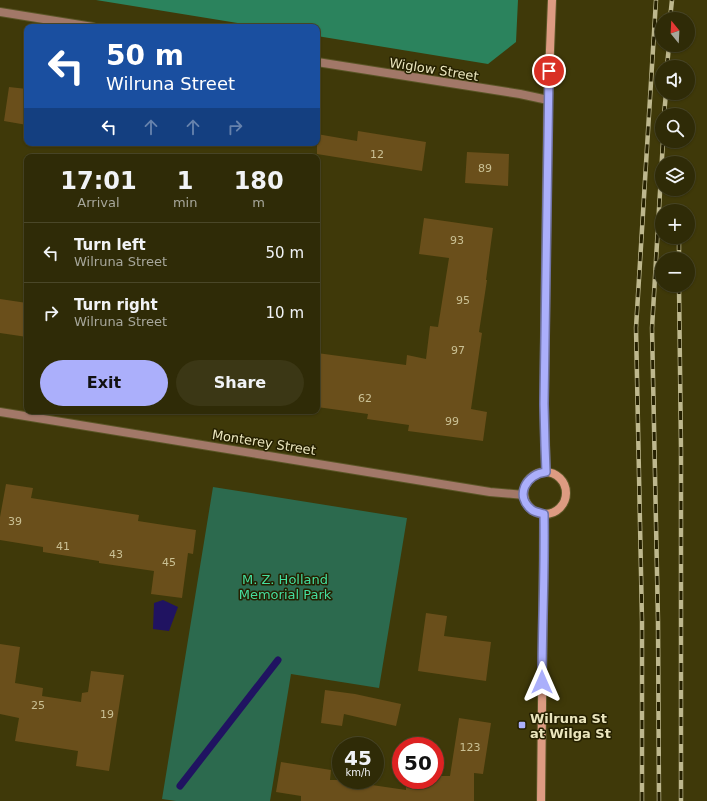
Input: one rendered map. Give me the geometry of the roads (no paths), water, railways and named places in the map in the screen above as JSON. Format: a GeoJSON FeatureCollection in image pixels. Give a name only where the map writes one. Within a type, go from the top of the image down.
{"type":"FeatureCollection","features":[{"type":"Feature","properties":{"kind":"main road"},"geometry":{"type":"LineString","coordinates":[[546,472],[544,404],[548,100],[552,0]]}},
{"type":"Feature","properties":{"kind":"main road"},"geometry":{"type":"LineString","coordinates":[[546,472],[557,476],[564,482],[567,494],[566,500],[558,510],[552,513],[544,514],[532,510],[525,502],[524,495],[528,481],[533,476],[546,472]]}},
{"type":"Feature","properties":{"kind":"main road"},"geometry":{"type":"LineString","coordinates":[[541,801],[544,514]]}},
{"type":"Feature","properties":{"kind":"street"},"geometry":{"type":"LineString","coordinates":[[0,12],[74,24]]}},
{"type":"Feature","properties":{"kind":"street","name":"Wiglow Street"},"geometry":{"type":"LineString","coordinates":[[320,62],[520,94],[548,100]]}},
{"type":"Feature","properties":{"kind":"street","name":"Monterey Street"},"geometry":{"type":"LineString","coordinates":[[0,412],[490,492],[524,495]]}},
{"type":"Feature","properties":{"kind":"waterway"},"geometry":{"type":"LineString","coordinates":[[180,786],[278,660]]}},
{"type":"Feature","properties":{"kind":"railway"},"geometry":{"type":"LineString","coordinates":[[642,801],[642,621],[636,328],[656,0]]}},
{"type":"Feature","properties":{"kind":"railway"},"geometry":{"type":"LineString","coordinates":[[671,12],[672,0]]}},
{"type":"Feature","properties":{"kind":"railway"},"geometry":{"type":"LineString","coordinates":[[668,52],[668,60]]}},
{"type":"Feature","properties":{"kind":"railway"},"geometry":{"type":"LineString","coordinates":[[665,100],[665,108]]}},
{"type":"Feature","properties":{"kind":"railway"},"geometry":{"type":"LineString","coordinates":[[659,801],[658,621],[652,328],[663,148]]}},
{"type":"Feature","properties":{"kind":"railway"},"geometry":{"type":"LineString","coordinates":[[679,244],[679,252]]}},
{"type":"Feature","properties":{"kind":"railway"},"geometry":{"type":"LineString","coordinates":[[679,292],[681,450],[681,801]]}},
{"type":"Feature","properties":{"kind":"place","name":"Wilruna St at Wilga St"},"geometry":{"type":"Point","coordinates":[522,725]}},
{"type":"Feature","properties":{"kind":"park label","name":"M. Z. Holland Memorial Park"},"geometry":{"type":"Point","coordinates":[285,586]}}]}
